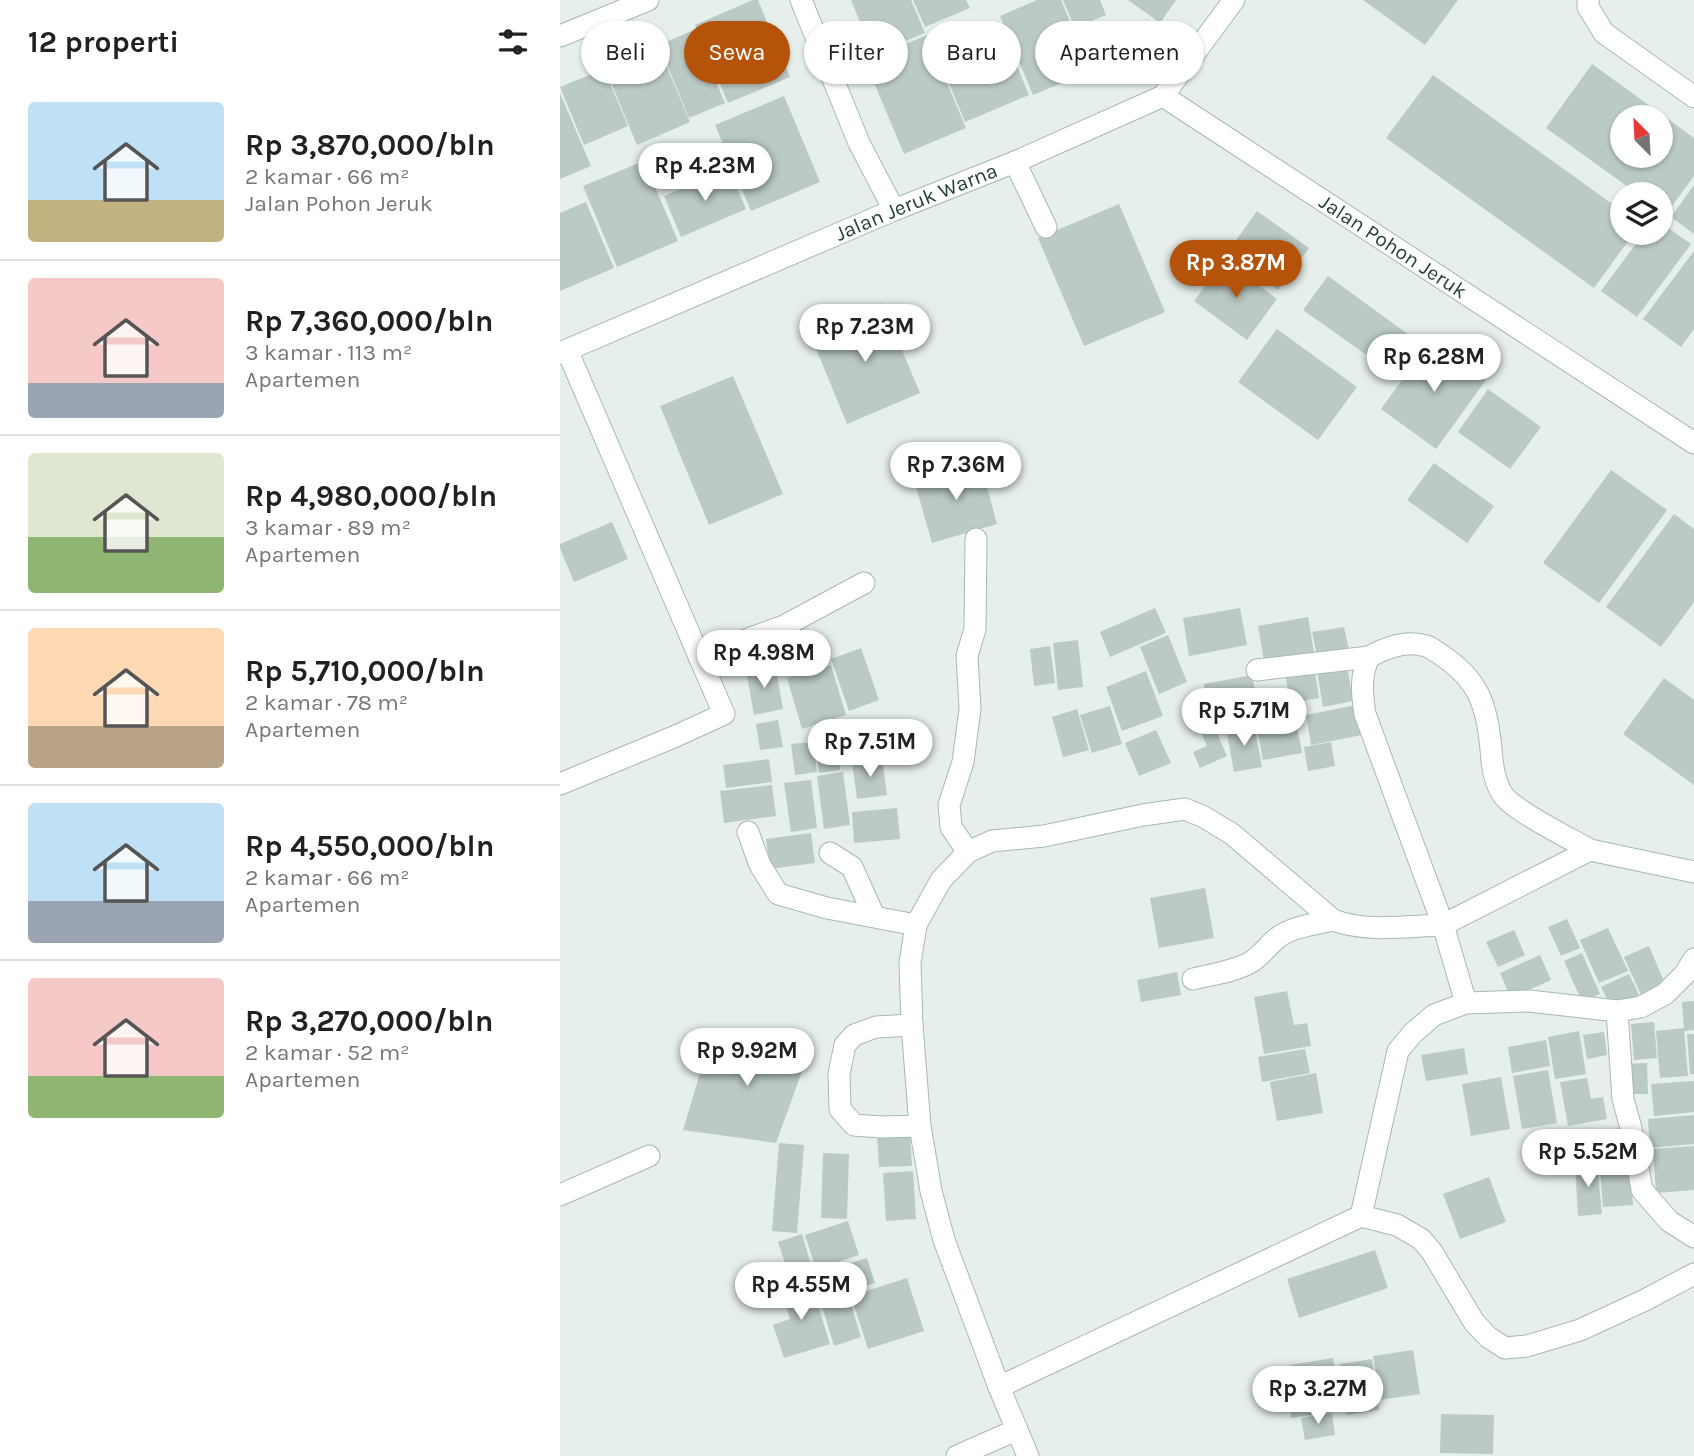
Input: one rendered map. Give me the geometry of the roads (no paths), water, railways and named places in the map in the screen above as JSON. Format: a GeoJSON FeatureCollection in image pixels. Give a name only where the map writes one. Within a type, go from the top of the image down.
{"type":"FeatureCollection","features":[{"type":"Feature","properties":{"kind":"street"},"geometry":{"type":"LineString","coordinates":[[560,36],[648,0]]}},
{"type":"Feature","properties":{"kind":"street"},"geometry":{"type":"LineString","coordinates":[[801,0],[859,143],[894,210]]}},
{"type":"Feature","properties":{"kind":"street","name":"Jalan Jeruk Warna"},"geometry":{"type":"LineString","coordinates":[[563,351],[894,210],[1015,162],[1163,96],[1234,0]]}},
{"type":"Feature","properties":{"kind":"street"},"geometry":{"type":"LineString","coordinates":[[1588,0],[1588,7],[1604,33],[1694,97]]}},
{"type":"Feature","properties":{"kind":"street","name":"Jalan Pohon Jeruk"},"geometry":{"type":"LineString","coordinates":[[1163,96],[1694,443]]}},
{"type":"Feature","properties":{"kind":"street"},"geometry":{"type":"LineString","coordinates":[[1015,162],[1045,227]]}},
{"type":"Feature","properties":{"kind":"street"},"geometry":{"type":"LineString","coordinates":[[560,784],[724,714],[563,351]]}},
{"type":"Feature","properties":{"kind":"street"},"geometry":{"type":"LineString","coordinates":[[968,852],[951,827],[948,804],[963,762],[970,709],[967,656],[975,629],[976,539]]}},
{"type":"Feature","properties":{"kind":"street"},"geometry":{"type":"LineString","coordinates":[[699,657],[784,626],[864,583]]}},
{"type":"Feature","properties":{"kind":"street"},"geometry":{"type":"LineString","coordinates":[[1257,670],[1369,657],[1384,648],[1424,645],[1461,670],[1479,693],[1490,738],[1496,782],[1504,797],[1590,850],[1694,872]]}},
{"type":"Feature","properties":{"kind":"street"},"geometry":{"type":"LineString","coordinates":[[1369,657],[1364,667],[1362,691],[1365,714],[1443,925],[1466,1003]]}},
{"type":"Feature","properties":{"kind":"street"},"geometry":{"type":"LineString","coordinates":[[1028,1456],[944,1240],[931,1191],[920,1126],[910,963],[916,925],[942,880],[968,852],[992,841],[1044,836],[1185,810],[1204,817],[1232,834],[1333,920],[1345,925],[1374,928],[1443,925],[1590,850]]}},
{"type":"Feature","properties":{"kind":"street"},"geometry":{"type":"LineString","coordinates":[[748,832],[760,864],[778,894],[827,908],[916,925]]}},
{"type":"Feature","properties":{"kind":"street"},"geometry":{"type":"LineString","coordinates":[[830,853],[852,867],[874,916]]}},
{"type":"Feature","properties":{"kind":"street"},"geometry":{"type":"LineString","coordinates":[[1193,979],[1243,966],[1254,961],[1281,935],[1333,920]]}},
{"type":"Feature","properties":{"kind":"street"},"geometry":{"type":"LineString","coordinates":[[1360,1216],[1398,1051],[1413,1033],[1434,1015],[1466,1003],[1529,1001],[1617,1011],[1641,1007],[1665,994],[1685,974],[1694,959]]}},
{"type":"Feature","properties":{"kind":"street"},"geometry":{"type":"LineString","coordinates":[[1617,1011],[1623,1099],[1642,1191],[1669,1221],[1694,1237]]}},
{"type":"Feature","properties":{"kind":"street"},"geometry":{"type":"LineString","coordinates":[[912,1025],[876,1027],[854,1035],[845,1045],[839,1074],[840,1109],[854,1125],[920,1126]]}},
{"type":"Feature","properties":{"kind":"street"},"geometry":{"type":"LineString","coordinates":[[560,1195],[649,1156]]}},
{"type":"Feature","properties":{"kind":"street"},"geometry":{"type":"LineString","coordinates":[[999,1387],[1360,1216],[1397,1225],[1421,1239],[1432,1252],[1474,1322],[1488,1337],[1505,1348],[1527,1346],[1580,1330],[1694,1274]]}},
{"type":"Feature","properties":{"kind":"street"},"geometry":{"type":"LineString","coordinates":[[957,1456],[1016,1430]]}}]}
